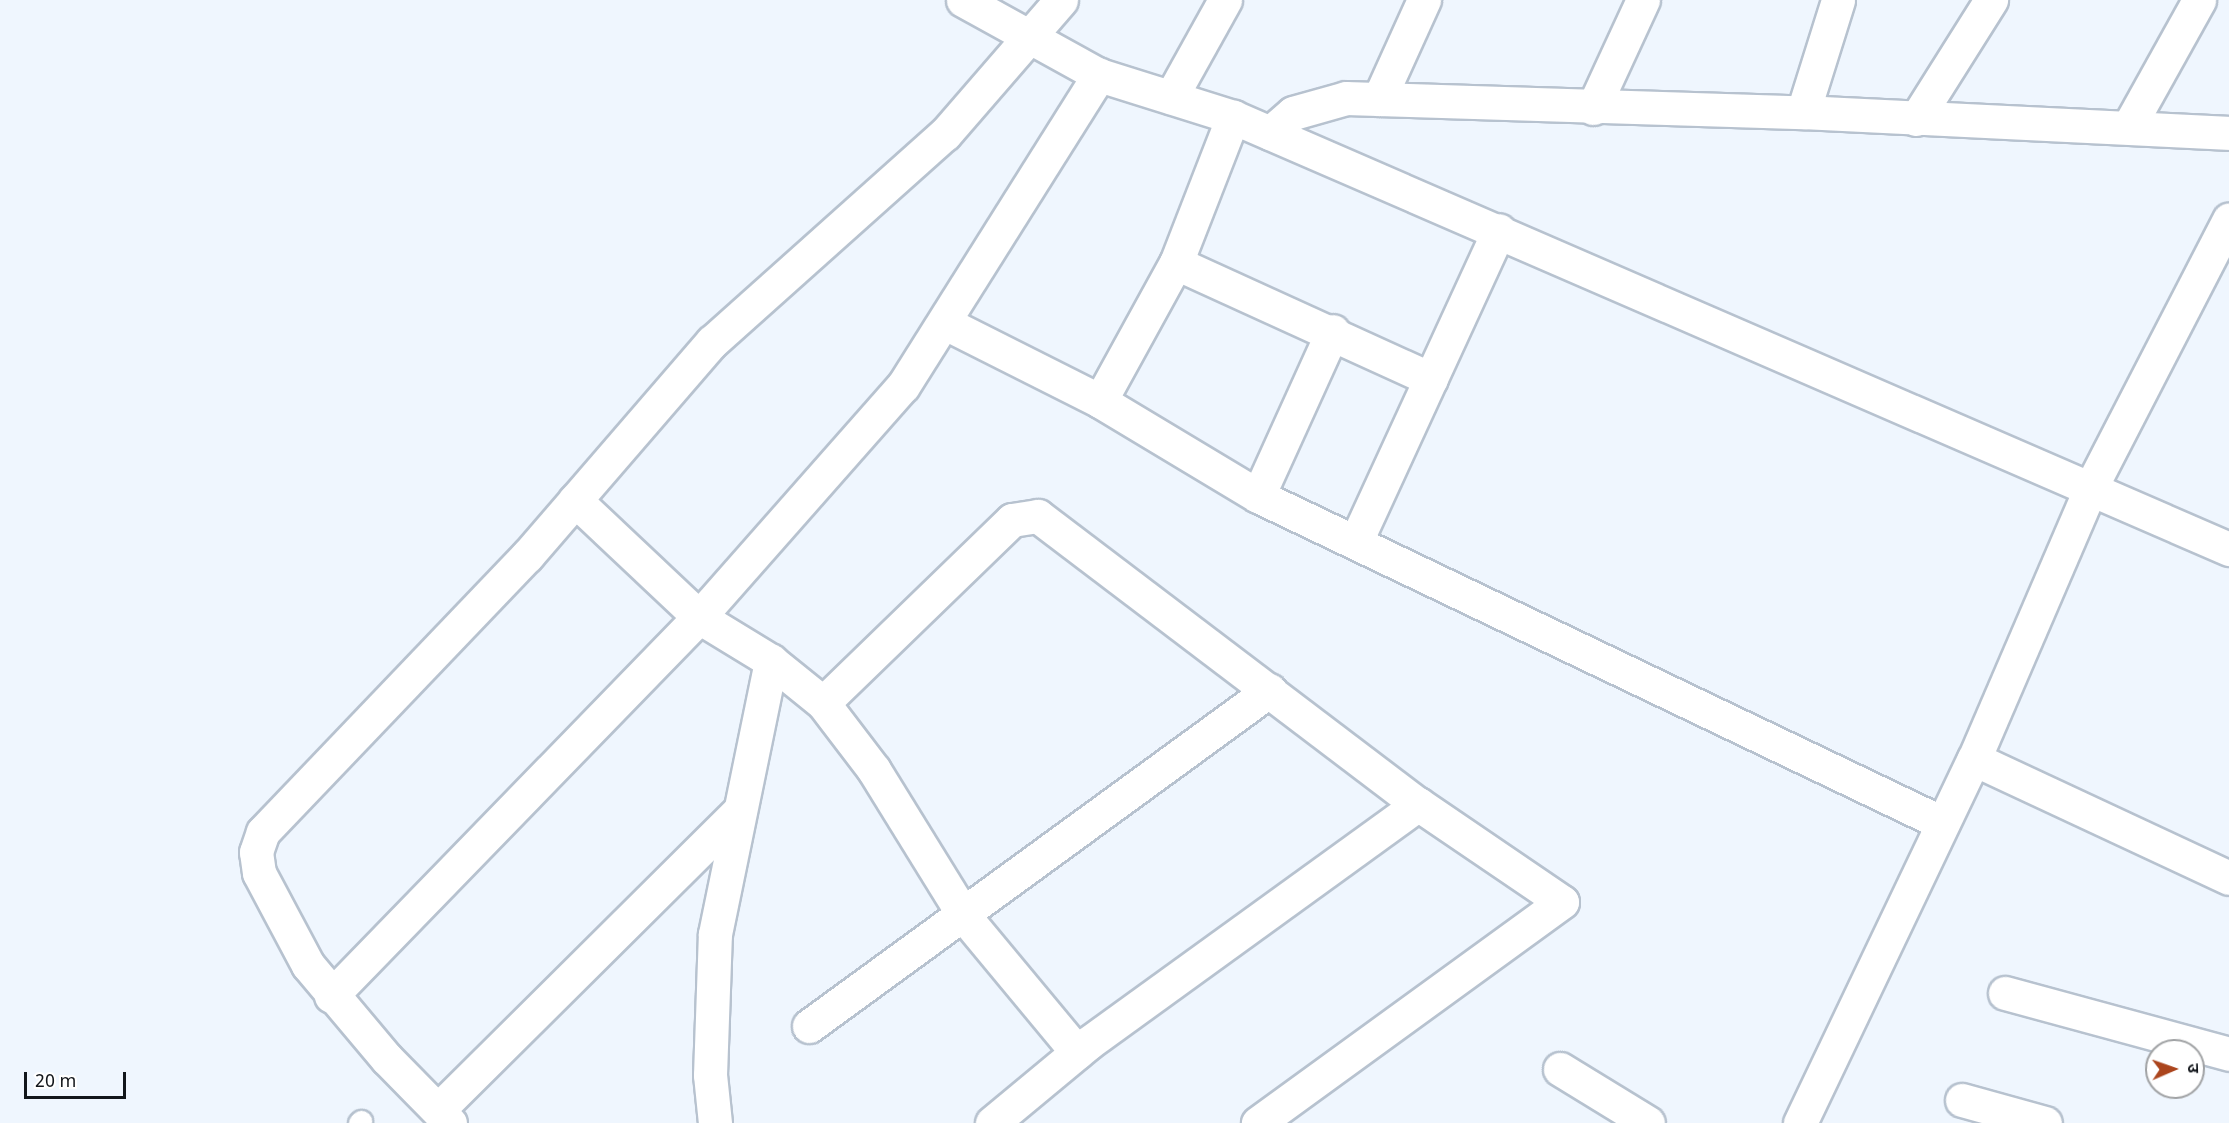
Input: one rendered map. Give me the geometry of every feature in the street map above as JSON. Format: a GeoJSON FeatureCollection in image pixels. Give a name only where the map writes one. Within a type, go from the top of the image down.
{"type":"FeatureCollection","features":[{"type":"Feature","properties":{"kind":"street"},"geometry":{"type":"LineString","coordinates":[[963,0],[1028,38],[1099,75],[1233,117],[1500,230],[2229,549]]}},
{"type":"Feature","properties":{"kind":"street"},"geometry":{"type":"LineString","coordinates":[[738,812],[444,1117],[331,996],[308,965],[259,873],[256,852],[263,832],[575,500],[712,342],[945,134],[1061,0]]}},
{"type":"Feature","properties":{"kind":"street"},"geometry":{"type":"LineString","coordinates":[[1171,97],[1225,0]]}},
{"type":"Feature","properties":{"kind":"street"},"geometry":{"type":"LineString","coordinates":[[1379,99],[1424,0]]}},
{"type":"Feature","properties":{"kind":"street"},"geometry":{"type":"LineString","coordinates":[[1593,108],[1642,0]]}},
{"type":"Feature","properties":{"kind":"street"},"geometry":{"type":"LineString","coordinates":[[1803,111],[1838,0]]}},
{"type":"Feature","properties":{"kind":"street"},"geometry":{"type":"LineString","coordinates":[[1916,119],[1991,0]]}},
{"type":"Feature","properties":{"kind":"street"},"geometry":{"type":"LineString","coordinates":[[2129,126],[2199,0]]}},
{"type":"Feature","properties":{"kind":"street"},"geometry":{"type":"LineString","coordinates":[[331,996],[699,617],[903,386],[947,324],[1099,75]]}},
{"type":"Feature","properties":{"kind":"street"},"geometry":{"type":"LineString","coordinates":[[1270,133],[1293,113],[1316,103],[1379,99],[1593,108],[1803,111],[1916,119],[2129,126],[2229,134]]}},
{"type":"Feature","properties":{"kind":"street"},"geometry":{"type":"LineString","coordinates":[[1100,401],[1176,263],[1233,117]]}},
{"type":"Feature","properties":{"kind":"street"},"geometry":{"type":"LineString","coordinates":[[1800,1123],[1974,759],[2091,487],[2229,220]]}},
{"type":"Feature","properties":{"kind":"street"},"geometry":{"type":"LineString","coordinates":[[1356,541],[1500,230]]}},
{"type":"Feature","properties":{"kind":"street"},"geometry":{"type":"LineString","coordinates":[[1176,263],[1333,331],[1431,379]]}},
{"type":"Feature","properties":{"kind":"street"},"geometry":{"type":"LineString","coordinates":[[947,324],[1100,401],[1258,496],[1942,823]]}},
{"type":"Feature","properties":{"kind":"street"},"geometry":{"type":"LineString","coordinates":[[1258,496],[1333,331]]}},
{"type":"Feature","properties":{"kind":"street"},"geometry":{"type":"LineString","coordinates":[[575,500],[699,617],[771,661],[823,703],[874,770],[964,916],[1077,1052]]}},
{"type":"Feature","properties":{"kind":"street"},"geometry":{"type":"LineString","coordinates":[[823,703],[1024,514],[1038,516],[1418,804],[1563,902],[1257,1123]]}},
{"type":"Feature","properties":{"kind":"street"},"geometry":{"type":"LineString","coordinates":[[715,1123],[710,1075],[715,934],[738,812],[758,743],[771,661]]}},
{"type":"Feature","properties":{"kind":"street"},"geometry":{"type":"LineString","coordinates":[[809,1026],[964,916],[1270,690]]}},
{"type":"Feature","properties":{"kind":"street"},"geometry":{"type":"LineString","coordinates":[[1974,759],[2229,878]]}},
{"type":"Feature","properties":{"kind":"street"},"geometry":{"type":"LineString","coordinates":[[992,1123],[1077,1052],[1418,804]]}},
{"type":"Feature","properties":{"kind":"street"},"geometry":{"type":"LineString","coordinates":[[2005,993],[2229,1054]]}},
{"type":"Feature","properties":{"kind":"street"},"geometry":{"type":"LineString","coordinates":[[1560,1069],[1648,1123]]}},
{"type":"Feature","properties":{"kind":"street"},"geometry":{"type":"LineString","coordinates":[[1962,1100],[2045,1123]]}}]}
